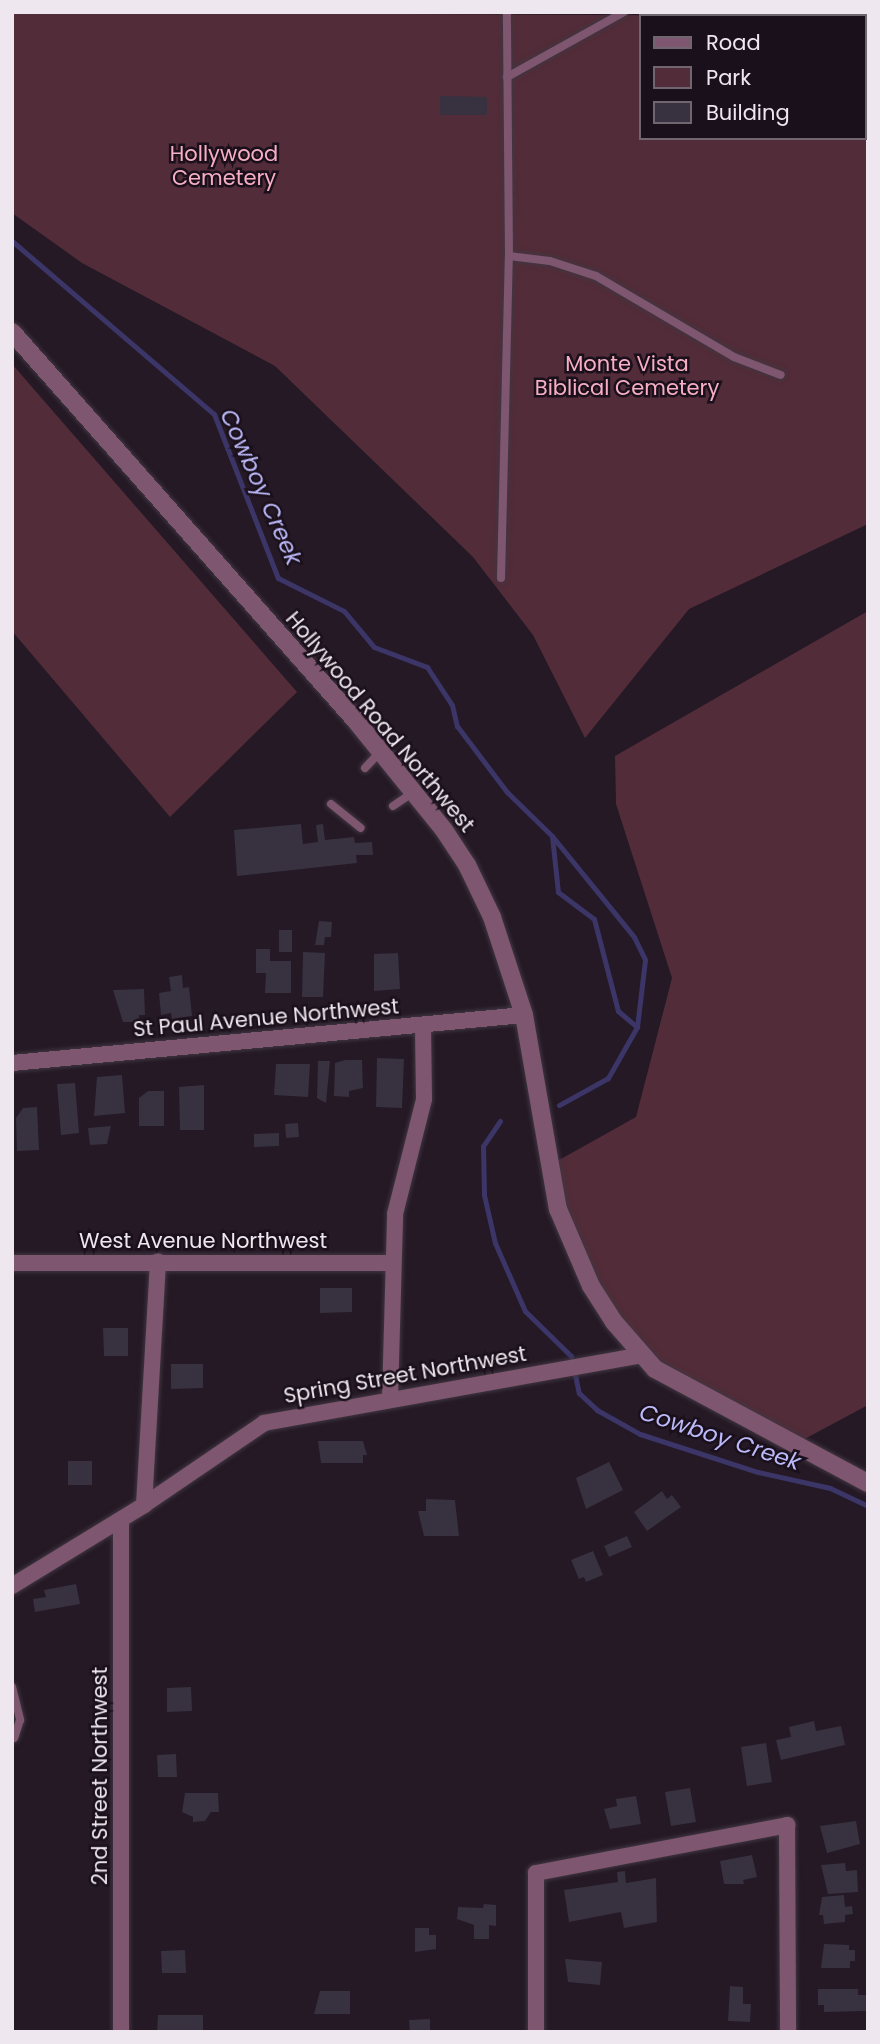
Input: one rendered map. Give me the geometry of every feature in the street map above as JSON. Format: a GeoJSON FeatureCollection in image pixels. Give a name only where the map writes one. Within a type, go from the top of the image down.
{"type":"FeatureCollection","features":[{"type":"Feature","properties":{"kind":"street","name":"Hollywood Road Northwest"},"geometry":{"type":"LineString","coordinates":[[12,332],[381,751],[467,865],[492,917],[524,1015],[558,1209],[591,1286],[641,1355],[655,1369],[737,1417],[868,1483]]}},
{"type":"Feature","properties":{"kind":"street","name":"St Paul Avenue Northwest"},"geometry":{"type":"LineString","coordinates":[[12,1063],[524,1015]]}},
{"type":"Feature","properties":{"kind":"street"},"geometry":{"type":"LineString","coordinates":[[390,1398],[395,1214],[424,1099],[423,1025]]}},
{"type":"Feature","properties":{"kind":"street"},"geometry":{"type":"LineString","coordinates":[[144,1505],[158,1261]]}},
{"type":"Feature","properties":{"kind":"street","name":"West Avenue Northwest"},"geometry":{"type":"LineString","coordinates":[[12,1262],[393,1263]]}},
{"type":"Feature","properties":{"kind":"street","name":"Spring Street Northwest"},"geometry":{"type":"LineString","coordinates":[[12,1586],[121,1520],[264,1423],[390,1398],[641,1355]]}},
{"type":"Feature","properties":{"kind":"street","name":"2nd Street Northwest"},"geometry":{"type":"LineString","coordinates":[[121,1520],[121,2032]]}},
{"type":"Feature","properties":{"kind":"street"},"geometry":{"type":"LineString","coordinates":[[536,2032],[536,1873],[787,1825],[788,2032]]}},
{"type":"Feature","properties":{"kind":"lane"},"geometry":{"type":"LineString","coordinates":[[501,578],[509,256],[507,12]]}},
{"type":"Feature","properties":{"kind":"lane"},"geometry":{"type":"LineString","coordinates":[[508,77],[624,12]]}},
{"type":"Feature","properties":{"kind":"lane"},"geometry":{"type":"LineString","coordinates":[[509,256],[550,261],[596,276],[734,357],[781,375]]}},
{"type":"Feature","properties":{"kind":"lane"},"geometry":{"type":"LineString","coordinates":[[365,768],[381,751]]}},
{"type":"Feature","properties":{"kind":"lane"},"geometry":{"type":"LineString","coordinates":[[393,806],[414,792]]}},
{"type":"Feature","properties":{"kind":"lane"},"geometry":{"type":"LineString","coordinates":[[331,804],[361,828]]}},
{"type":"Feature","properties":{"kind":"lane"},"geometry":{"type":"LineString","coordinates":[[12,1687],[20,1720],[14,1738]]}},
{"type":"Feature","properties":{"kind":"green space","name":"Monte Vista Biblical Cemetery"},"geometry":{"type":"Polygon","coordinates":[[[12,12],[638,15],[638,140],[866,140],[866,52],[868,524],[689,609],[585,738],[533,635],[473,557],[275,366],[82,263],[12,213],[12,12]]]}},
{"type":"Feature","properties":{"kind":"green space"},"geometry":{"type":"Polygon","coordinates":[[[12,364],[297,692],[170,817],[12,631],[12,364]]]}},
{"type":"Feature","properties":{"kind":"green space"},"geometry":{"type":"Polygon","coordinates":[[[868,611],[868,1405],[784,1450],[644,1367],[589,1275],[552,1164],[636,1117],[672,978],[616,804],[615,756],[868,611]]]}},
{"type":"Feature","properties":{"kind":"building"},"geometry":{"type":"Polygon","coordinates":[[[440,96],[487,97],[487,115],[440,115],[440,96]]]}},
{"type":"Feature","properties":{"kind":"building"},"geometry":{"type":"Polygon","coordinates":[[[301,824],[303,844],[318,842],[316,825],[323,824],[325,840],[354,837],[355,843],[372,842],[373,855],[356,855],[357,863],[237,876],[234,830],[301,824]]]}},
{"type":"Feature","properties":{"kind":"building"},"geometry":{"type":"Polygon","coordinates":[[[319,921],[332,922],[331,937],[325,937],[324,945],[315,945],[319,921]]]}},
{"type":"Feature","properties":{"kind":"building"},"geometry":{"type":"Polygon","coordinates":[[[279,930],[292,930],[292,952],[279,952],[279,930]]]}},
{"type":"Feature","properties":{"kind":"building"},"geometry":{"type":"Polygon","coordinates":[[[256,949],[270,949],[270,961],[291,961],[291,993],[265,993],[266,973],[256,973],[256,949]]]}},
{"type":"Feature","properties":{"kind":"building"},"geometry":{"type":"Polygon","coordinates":[[[303,952],[325,953],[323,997],[302,997],[303,952]]]}},
{"type":"Feature","properties":{"kind":"building"},"geometry":{"type":"Polygon","coordinates":[[[398,953],[400,989],[374,991],[374,954],[398,953]]]}},
{"type":"Feature","properties":{"kind":"building"},"geometry":{"type":"Polygon","coordinates":[[[182,975],[183,988],[189,987],[192,1016],[172,1019],[171,1013],[161,1015],[159,993],[171,991],[169,977],[182,975]]]}},
{"type":"Feature","properties":{"kind":"building"},"geometry":{"type":"Polygon","coordinates":[[[144,989],[145,1015],[139,1015],[139,1022],[123,1022],[113,990],[144,989]]]}},
{"type":"Feature","properties":{"kind":"building"},"geometry":{"type":"Polygon","coordinates":[[[377,1058],[404,1059],[402,1108],[376,1107],[377,1058]]]}},
{"type":"Feature","properties":{"kind":"building"},"geometry":{"type":"Polygon","coordinates":[[[362,1060],[363,1088],[349,1091],[349,1097],[334,1096],[335,1063],[362,1060]]]}},
{"type":"Feature","properties":{"kind":"building"},"geometry":{"type":"Polygon","coordinates":[[[318,1061],[330,1061],[326,1103],[317,1098],[318,1061]]]}},
{"type":"Feature","properties":{"kind":"building"},"geometry":{"type":"Polygon","coordinates":[[[276,1064],[310,1064],[308,1097],[274,1095],[276,1064]]]}},
{"type":"Feature","properties":{"kind":"building"},"geometry":{"type":"Polygon","coordinates":[[[122,1075],[125,1113],[94,1116],[97,1077],[122,1075]]]}},
{"type":"Feature","properties":{"kind":"building"},"geometry":{"type":"Polygon","coordinates":[[[75,1083],[79,1133],[61,1135],[57,1084],[75,1083]]]}},
{"type":"Feature","properties":{"kind":"building"},"geometry":{"type":"Polygon","coordinates":[[[204,1085],[204,1130],[180,1130],[179,1087],[204,1085]]]}},
{"type":"Feature","properties":{"kind":"building"},"geometry":{"type":"Polygon","coordinates":[[[148,1091],[164,1091],[164,1126],[139,1126],[139,1098],[148,1091]]]}},
{"type":"Feature","properties":{"kind":"building"},"geometry":{"type":"Polygon","coordinates":[[[37,1107],[39,1150],[17,1151],[16,1118],[23,1108],[37,1107]]]}},
{"type":"Feature","properties":{"kind":"building"},"geometry":{"type":"Polygon","coordinates":[[[298,1123],[299,1137],[286,1138],[285,1124],[298,1123]]]}},
{"type":"Feature","properties":{"kind":"building"},"geometry":{"type":"Polygon","coordinates":[[[111,1126],[107,1144],[90,1145],[88,1128],[111,1126]]]}},
{"type":"Feature","properties":{"kind":"building"},"geometry":{"type":"Polygon","coordinates":[[[279,1133],[279,1146],[254,1147],[254,1134],[279,1133]]]}},
{"type":"Feature","properties":{"kind":"building"},"geometry":{"type":"Polygon","coordinates":[[[320,1288],[352,1288],[352,1312],[320,1313],[320,1288]]]}},
{"type":"Feature","properties":{"kind":"building"},"geometry":{"type":"Polygon","coordinates":[[[103,1328],[128,1328],[128,1356],[104,1356],[103,1328]]]}},
{"type":"Feature","properties":{"kind":"building"},"geometry":{"type":"Polygon","coordinates":[[[171,1364],[203,1364],[203,1388],[171,1389],[171,1364]]]}},
{"type":"Feature","properties":{"kind":"building"},"geometry":{"type":"Polygon","coordinates":[[[318,1441],[363,1441],[367,1455],[363,1455],[363,1463],[321,1463],[318,1441]]]}},
{"type":"Feature","properties":{"kind":"building"},"geometry":{"type":"Polygon","coordinates":[[[68,1461],[92,1461],[92,1485],[68,1485],[68,1461]]]}},
{"type":"Feature","properties":{"kind":"building"},"geometry":{"type":"Polygon","coordinates":[[[609,1462],[623,1490],[586,1509],[576,1478],[609,1462]]]}},
{"type":"Feature","properties":{"kind":"building"},"geometry":{"type":"Polygon","coordinates":[[[662,1491],[667,1499],[672,1495],[681,1507],[647,1531],[634,1512],[662,1491]]]}},
{"type":"Feature","properties":{"kind":"building"},"geometry":{"type":"Polygon","coordinates":[[[426,1499],[455,1500],[459,1536],[424,1536],[418,1511],[426,1511],[426,1499]]]}},
{"type":"Feature","properties":{"kind":"building"},"geometry":{"type":"Polygon","coordinates":[[[627,1536],[632,1547],[609,1557],[604,1546],[627,1536]]]}},
{"type":"Feature","properties":{"kind":"building"},"geometry":{"type":"Polygon","coordinates":[[[593,1551],[603,1575],[586,1582],[584,1577],[579,1579],[571,1560],[593,1551]]]}},
{"type":"Feature","properties":{"kind":"building"},"geometry":{"type":"Polygon","coordinates":[[[76,1584],[80,1604],[35,1612],[33,1599],[46,1597],[44,1590],[76,1584]]]}},
{"type":"Feature","properties":{"kind":"building"},"geometry":{"type":"Polygon","coordinates":[[[191,1687],[192,1711],[167,1712],[167,1688],[191,1687]]]}},
{"type":"Feature","properties":{"kind":"building"},"geometry":{"type":"Polygon","coordinates":[[[814,1721],[816,1731],[841,1726],[845,1745],[781,1760],[776,1740],[791,1737],[789,1727],[814,1721]]]}},
{"type":"Feature","properties":{"kind":"building"},"geometry":{"type":"Polygon","coordinates":[[[766,1743],[772,1782],[747,1786],[741,1747],[766,1743]]]}},
{"type":"Feature","properties":{"kind":"building"},"geometry":{"type":"Polygon","coordinates":[[[176,1754],[177,1777],[158,1777],[157,1755],[176,1754]]]}},
{"type":"Feature","properties":{"kind":"building"},"geometry":{"type":"Polygon","coordinates":[[[690,1788],[696,1822],[671,1826],[665,1792],[690,1788]]]}},
{"type":"Feature","properties":{"kind":"building"},"geometry":{"type":"Polygon","coordinates":[[[185,1793],[218,1793],[219,1812],[211,1812],[205,1821],[193,1822],[193,1817],[182,1812],[185,1793]]]}},
{"type":"Feature","properties":{"kind":"building"},"geometry":{"type":"Polygon","coordinates":[[[636,1796],[641,1824],[610,1829],[604,1809],[617,1806],[616,1799],[636,1796]]]}},
{"type":"Feature","properties":{"kind":"building"},"geometry":{"type":"Polygon","coordinates":[[[856,1821],[860,1844],[827,1853],[820,1826],[856,1821]]]}},
{"type":"Feature","properties":{"kind":"building"},"geometry":{"type":"Polygon","coordinates":[[[752,1855],[757,1877],[743,1880],[744,1884],[724,1884],[720,1861],[752,1855]]]}},
{"type":"Feature","properties":{"kind":"building"},"geometry":{"type":"Polygon","coordinates":[[[845,1863],[846,1871],[857,1870],[858,1892],[828,1894],[821,1865],[845,1863]]]}},
{"type":"Feature","properties":{"kind":"building"},"geometry":{"type":"Polygon","coordinates":[[[625,1871],[626,1883],[656,1878],[657,1922],[624,1928],[621,1912],[569,1922],[564,1890],[618,1882],[617,1872],[625,1871]]]}},
{"type":"Feature","properties":{"kind":"building"},"geometry":{"type":"Polygon","coordinates":[[[844,1895],[845,1907],[852,1906],[853,1914],[845,1915],[845,1922],[824,1924],[823,1915],[819,1915],[822,1897],[844,1895]]]}},
{"type":"Feature","properties":{"kind":"building"},"geometry":{"type":"Polygon","coordinates":[[[484,1904],[496,1905],[496,1926],[489,1925],[489,1939],[474,1939],[474,1925],[457,1919],[458,1907],[483,1908],[484,1904]]]}},
{"type":"Feature","properties":{"kind":"building"},"geometry":{"type":"Polygon","coordinates":[[[415,1928],[429,1928],[429,1935],[436,1935],[436,1949],[415,1952],[415,1928]]]}},
{"type":"Feature","properties":{"kind":"building"},"geometry":{"type":"Polygon","coordinates":[[[824,1944],[849,1945],[849,1950],[855,1950],[855,1961],[850,1961],[850,1968],[821,1968],[824,1944]]]}},
{"type":"Feature","properties":{"kind":"building"},"geometry":{"type":"Polygon","coordinates":[[[185,1950],[186,1973],[162,1973],[161,1951],[185,1950]]]}},
{"type":"Feature","properties":{"kind":"building"},"geometry":{"type":"Polygon","coordinates":[[[565,1959],[602,1962],[600,1985],[568,1982],[565,1959]]]}},
{"type":"Feature","properties":{"kind":"building"},"geometry":{"type":"Polygon","coordinates":[[[730,1986],[743,1987],[743,2004],[751,2004],[750,2022],[728,2021],[730,1986]]]}},
{"type":"Feature","properties":{"kind":"building"},"geometry":{"type":"Polygon","coordinates":[[[818,1989],[858,1989],[858,1995],[866,1995],[866,2011],[824,2012],[824,2005],[818,2005],[818,1989]]]}},
{"type":"Feature","properties":{"kind":"building"},"geometry":{"type":"Polygon","coordinates":[[[320,1991],[350,1991],[350,2014],[314,2014],[320,1991]]]}},
{"type":"Feature","properties":{"kind":"building"},"geometry":{"type":"Polygon","coordinates":[[[158,2015],[203,2015],[203,2032],[157,2032],[158,2015]]]}},
{"type":"Feature","properties":{"kind":"building"},"geometry":{"type":"Polygon","coordinates":[[[430,2019],[430,2032],[410,2032],[409,2020],[430,2019]]]}},
{"type":"Feature","properties":{"kind":"waterway","name":"Cowboy Creek"},"geometry":{"type":"LineString","coordinates":[[12,241],[214,414],[278,578],[344,611],[374,647],[427,667],[452,705],[457,726],[507,792],[552,836],[558,892],[594,919],[618,1011],[637,1027],[608,1078],[559,1105]]}},
{"type":"Feature","properties":{"kind":"waterway"},"geometry":{"type":"LineString","coordinates":[[552,836],[634,937],[645,960],[637,1027]]}},
{"type":"Feature","properties":{"kind":"waterway","name":"Cowboy Creek"},"geometry":{"type":"LineString","coordinates":[[500,1121],[483,1146],[484,1195],[495,1243],[525,1311],[571,1356],[579,1393],[597,1410],[640,1434],[758,1472],[830,1488],[868,1506]]}},
{"type":"Feature","properties":{"kind":"park label","name":"Hollywood Cemetery"},"geometry":{"type":"Point","coordinates":[224,166]}}]}
